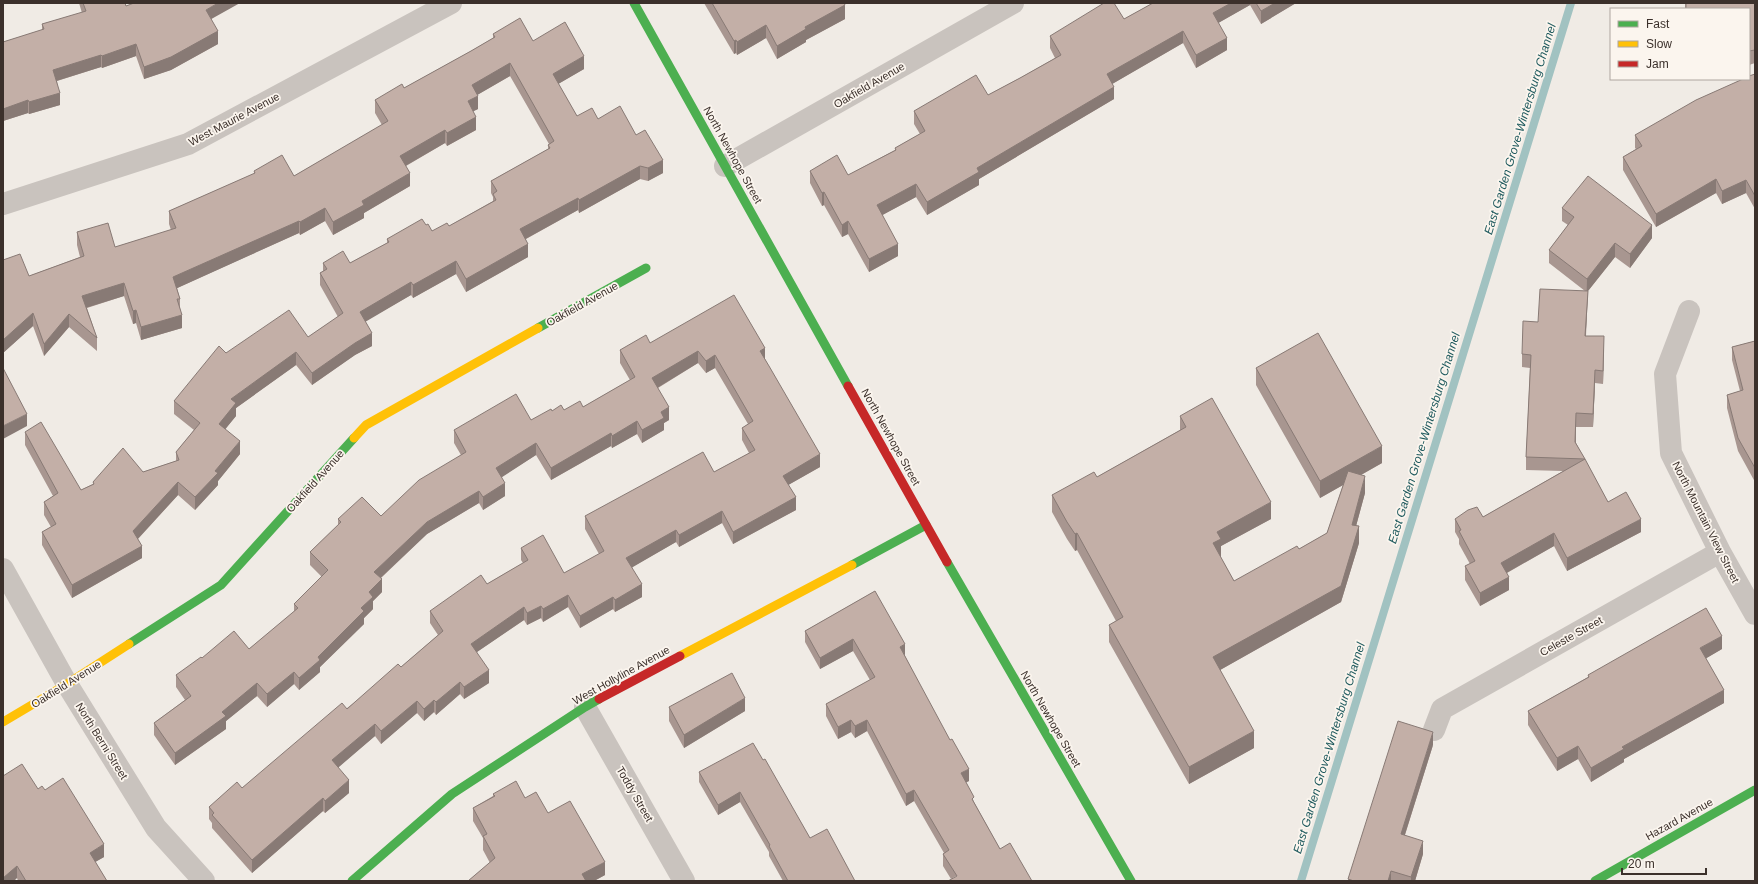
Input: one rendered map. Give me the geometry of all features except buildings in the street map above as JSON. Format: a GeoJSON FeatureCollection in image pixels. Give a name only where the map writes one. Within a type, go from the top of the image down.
{"type":"FeatureCollection","features":[{"type":"Feature","properties":{"kind":"street","name":"West Maurie Avenue"},"geometry":{"type":"LineString","coordinates":[[3,204],[188,144],[451,3]]}},
{"type":"Feature","properties":{"kind":"street","name":"North Newhope Street"},"geometry":{"type":"LineString","coordinates":[[634,3],[926,525],[1131,881]]}},
{"type":"Feature","properties":{"kind":"street","name":"Oakfield Avenue"},"geometry":{"type":"LineString","coordinates":[[726,166],[1012,3]]}},
{"type":"Feature","properties":{"kind":"street","name":"Oakfield Avenue"},"geometry":{"type":"LineString","coordinates":[[3,722],[67,684],[221,585],[366,425],[646,268]]}},
{"type":"Feature","properties":{"kind":"street","name":"North Mountain View Street"},"geometry":{"type":"LineString","coordinates":[[1689,311],[1665,374],[1671,453],[1720,552],[1755,614]]}},
{"type":"Feature","properties":{"kind":"street","name":"West Hollyline Avenue"},"geometry":{"type":"LineString","coordinates":[[352,881],[452,794],[585,707],[926,525]]}},
{"type":"Feature","properties":{"kind":"street","name":"Celeste Street"},"geometry":{"type":"LineString","coordinates":[[1434,730],[1442,709],[1720,552]]}},
{"type":"Feature","properties":{"kind":"street","name":"North Berni Street"},"geometry":{"type":"LineString","coordinates":[[3,569],[67,684],[156,828],[204,881]]}},
{"type":"Feature","properties":{"kind":"street","name":"Toddy Street"},"geometry":{"type":"LineString","coordinates":[[585,707],[684,881]]}},
{"type":"Feature","properties":{"kind":"street","name":"Hazard Avenue"},"geometry":{"type":"LineString","coordinates":[[1595,881],[1755,790]]}},
{"type":"Feature","properties":{"kind":"waterway","name":"East Garden Grove-Wintersburg Channel"},"geometry":{"type":"LineString","coordinates":[[1301,881],[1571,3]]}},
{"type":"Feature","properties":{"kind":"traffic: fast"},"geometry":{"type":"LineString","coordinates":[[634,3],[848,386]]}},
{"type":"Feature","properties":{"kind":"traffic: fast"},"geometry":{"type":"LineString","coordinates":[[538,328],[646,268]]}},
{"type":"Feature","properties":{"kind":"traffic: fast"},"geometry":{"type":"LineString","coordinates":[[129,644],[221,585],[354,438]]}},
{"type":"Feature","properties":{"kind":"traffic: fast"},"geometry":{"type":"LineString","coordinates":[[852,565],[926,525]]}},
{"type":"Feature","properties":{"kind":"traffic: fast"},"geometry":{"type":"LineString","coordinates":[[947,562],[1131,881]]}},
{"type":"Feature","properties":{"kind":"traffic: fast"},"geometry":{"type":"LineString","coordinates":[[352,881],[452,794],[599,699]]}},
{"type":"Feature","properties":{"kind":"traffic: fast"},"geometry":{"type":"LineString","coordinates":[[1595,881],[1755,790]]}},
{"type":"Feature","properties":{"kind":"traffic: slow"},"geometry":{"type":"LineString","coordinates":[[354,438],[366,425],[538,328]]}},
{"type":"Feature","properties":{"kind":"traffic: slow"},"geometry":{"type":"LineString","coordinates":[[680,656],[852,565]]}},
{"type":"Feature","properties":{"kind":"traffic: slow"},"geometry":{"type":"LineString","coordinates":[[3,722],[67,684],[129,644]]}},
{"type":"Feature","properties":{"kind":"traffic: jam"},"geometry":{"type":"LineString","coordinates":[[848,386],[947,562]]}},
{"type":"Feature","properties":{"kind":"traffic: jam"},"geometry":{"type":"LineString","coordinates":[[599,699],[680,656]]}}]}
